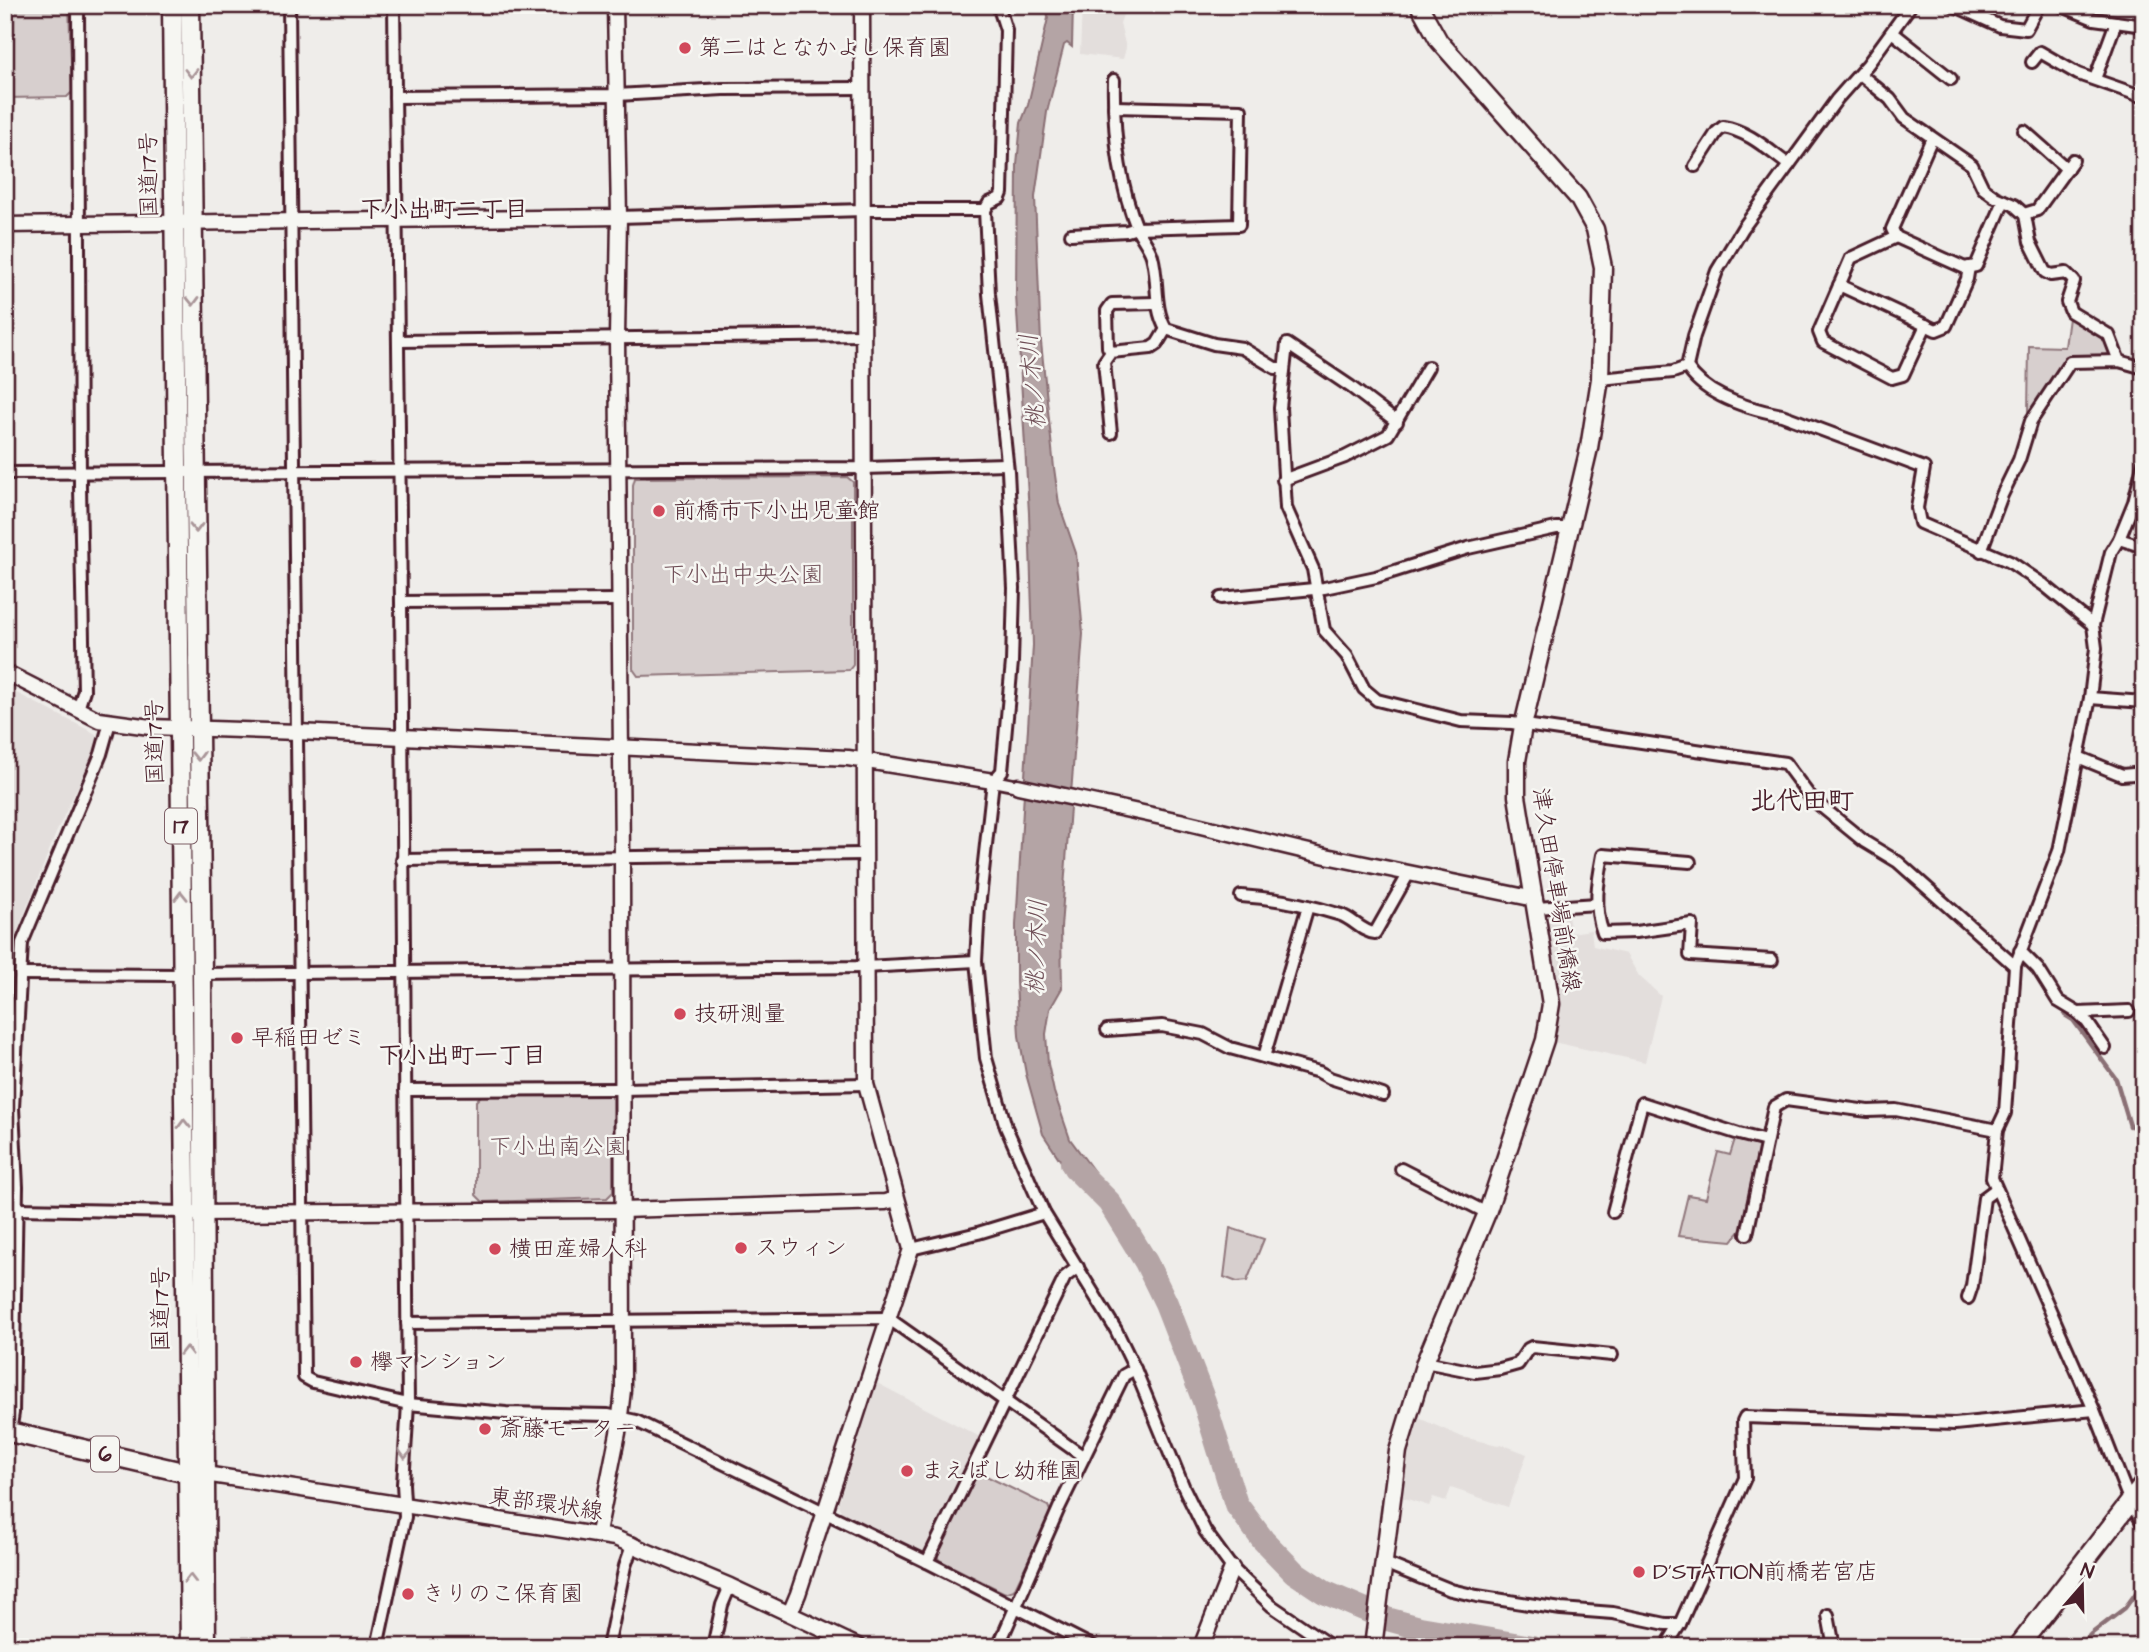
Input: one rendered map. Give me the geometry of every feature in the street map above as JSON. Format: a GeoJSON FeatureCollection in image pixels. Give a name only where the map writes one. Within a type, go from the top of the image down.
{"type":"FeatureCollection","features":[{"type":"Feature","properties":{"kind":"main road","name":"国道17号"},"geometry":{"type":"LineString","coordinates":[[172,5],[196,473],[206,1647]]}},
{"type":"Feature","properties":{"kind":"main road","name":"国道17号"},"geometry":{"type":"LineString","coordinates":[[190,5],[176,474],[190,1647]]}},
{"type":"Feature","properties":{"kind":"main road","name":"津久田停車場前橋線"},"geometry":{"type":"LineString","coordinates":[[1373,1643],[1398,1451],[1425,1362],[1487,1213],[1545,1040],[1551,1004],[1517,796],[1517,761],[1522,726],[1589,448],[1600,379],[1603,267],[1595,229],[1578,198],[1439,41],[1419,5]]}},
{"type":"Feature","properties":{"kind":"main road","name":"6"},"geometry":{"type":"LineString","coordinates":[[8,1431],[187,1473],[205,1474]]}},
{"type":"Feature","properties":{"kind":"main road"},"geometry":{"type":"LineString","coordinates":[[2018,1647],[2144,1483]]}},
{"type":"Feature","properties":{"kind":"street"},"geometry":{"type":"LineString","coordinates":[[78,5],[84,691],[78,709]]}},
{"type":"Feature","properties":{"kind":"street"},"geometry":{"type":"LineString","coordinates":[[289,5],[304,1377],[313,1382],[408,1404],[506,1413],[621,1417],[636,1421],[927,1562],[1094,1647]]}},
{"type":"Feature","properties":{"kind":"street"},"geometry":{"type":"LineString","coordinates":[[377,1647],[405,1517],[403,1485],[408,1404],[394,5]]}},
{"type":"Feature","properties":{"kind":"street"},"geometry":{"type":"LineString","coordinates":[[598,1533],[621,1417],[622,858],[617,600],[619,217],[615,5]]}},
{"type":"Feature","properties":{"kind":"street"},"geometry":{"type":"LineString","coordinates":[[790,1613],[826,1513],[911,1249],[866,1084],[862,5]]}},
{"type":"Feature","properties":{"kind":"street"},"geometry":{"type":"LineString","coordinates":[[999,5],[1006,30],[1002,193],[1000,198],[989,203],[985,209],[989,294],[1012,530],[1014,629],[1002,771],[993,781],[979,908],[976,961],[984,1047],[1006,1127],[1044,1213],[1116,1330],[1135,1368],[1198,1518],[1232,1568],[1272,1606],[1331,1647]]}},
{"type":"Feature","properties":{"kind":"street"},"geometry":{"type":"LineString","coordinates":[[1911,5],[1860,74],[1837,99],[1743,228],[1717,271],[1694,336],[1687,367],[1691,374],[1715,394],[1761,411],[1782,415],[1924,468],[1917,508],[1920,523],[2010,562],[2044,585],[2093,625]]}},
{"type":"Feature","properties":{"kind":"street"},"geometry":{"type":"LineString","coordinates":[[1953,5],[2000,26],[2026,29],[2039,5]]}},
{"type":"Feature","properties":{"kind":"street"},"geometry":{"type":"LineString","coordinates":[[2060,5],[2094,19],[2144,26]]}},
{"type":"Feature","properties":{"kind":"street"},"geometry":{"type":"LineString","coordinates":[[2095,79],[2116,22]]}},
{"type":"Feature","properties":{"kind":"street"},"geometry":{"type":"LineString","coordinates":[[1892,32],[1951,79]]}},
{"type":"Feature","properties":{"kind":"street"},"geometry":{"type":"LineString","coordinates":[[2032,62],[2040,52],[2078,74],[2144,97]]}},
{"type":"Feature","properties":{"kind":"street"},"geometry":{"type":"LineString","coordinates":[[1860,74],[1890,99],[1904,118],[1972,165],[1983,188],[2014,205],[2024,214],[2030,242],[2045,272],[2051,275],[2066,273],[2074,282],[2067,302],[2071,312],[2109,335],[2119,361]]}},
{"type":"Feature","properties":{"kind":"street"},"geometry":{"type":"LineString","coordinates":[[1114,80],[1120,174],[1137,228],[1152,255],[1159,317],[1166,329],[1214,344],[1242,348],[1275,368],[1283,368]]}},
{"type":"Feature","properties":{"kind":"street"},"geometry":{"type":"LineString","coordinates":[[395,97],[617,96],[723,89],[861,88]]}},
{"type":"Feature","properties":{"kind":"street"},"geometry":{"type":"LineString","coordinates":[[1072,234],[1137,228],[1239,225],[1241,110],[1114,107]]}},
{"type":"Feature","properties":{"kind":"street"},"geometry":{"type":"LineString","coordinates":[[1695,166],[1723,127],[1737,129],[1789,165]]}},
{"type":"Feature","properties":{"kind":"street"},"geometry":{"type":"LineString","coordinates":[[2024,131],[2070,165],[2038,210],[2024,214]]}},
{"type":"Feature","properties":{"kind":"street"},"geometry":{"type":"LineString","coordinates":[[1932,138],[1892,229],[1896,237],[1965,268],[1976,266],[2004,201]]}},
{"type":"Feature","properties":{"kind":"street"},"geometry":{"type":"LineString","coordinates":[[5,225],[985,209]]}},
{"type":"Feature","properties":{"kind":"street"},"geometry":{"type":"LineString","coordinates":[[1896,237],[1851,258],[1819,332],[1823,342],[1892,378],[1903,375],[1926,326]]}},
{"type":"Feature","properties":{"kind":"street"},"geometry":{"type":"LineString","coordinates":[[1839,285],[1936,330],[1946,326],[1967,279],[1969,267]]}},
{"type":"Feature","properties":{"kind":"street"},"geometry":{"type":"LineString","coordinates":[[1111,352],[1108,347],[1107,311],[1112,304],[1157,303]]}},
{"type":"Feature","properties":{"kind":"street"},"geometry":{"type":"LineString","coordinates":[[1111,433],[1104,362],[1111,352],[1151,348],[1157,344],[1166,329]]}},
{"type":"Feature","properties":{"kind":"street"},"geometry":{"type":"LineString","coordinates":[[398,341],[863,335]]}},
{"type":"Feature","properties":{"kind":"street"},"geometry":{"type":"LineString","coordinates":[[1397,422],[1287,344],[1280,408],[1286,508],[1306,550],[1317,588],[1324,630],[1347,656],[1360,684],[1373,698],[1448,719],[1522,726],[1785,763],[1811,798],[1865,842],[1898,862],[2015,966]]}},
{"type":"Feature","properties":{"kind":"street"},"geometry":{"type":"LineString","coordinates":[[1981,551],[2002,495],[2019,460],[2031,421],[2070,362],[2119,361],[2144,368]]}},
{"type":"Feature","properties":{"kind":"street"},"geometry":{"type":"LineString","coordinates":[[1283,480],[1345,457],[1388,435],[1428,367]]}},
{"type":"Feature","properties":{"kind":"street"},"geometry":{"type":"LineString","coordinates":[[1600,379],[1673,372],[1687,367]]}},
{"type":"Feature","properties":{"kind":"street"},"geometry":{"type":"LineString","coordinates":[[2144,461],[2134,502],[2111,552],[2093,625],[2096,648],[2090,698],[2059,850],[2015,966],[2005,1112],[1997,1130],[1992,1178],[2094,1410],[2130,1502],[2144,1525]]}},
{"type":"Feature","properties":{"kind":"street"},"geometry":{"type":"LineString","coordinates":[[5,473],[864,468],[1006,464]]}},
{"type":"Feature","properties":{"kind":"street"},"geometry":{"type":"LineString","coordinates":[[1221,598],[1317,588],[1376,577],[1468,548],[1556,528],[1571,528]]}},
{"type":"Feature","properties":{"kind":"street"},"geometry":{"type":"LineString","coordinates":[[2119,539],[2144,547]]}},
{"type":"Feature","properties":{"kind":"street"},"geometry":{"type":"LineString","coordinates":[[401,603],[617,600]]}},
{"type":"Feature","properties":{"kind":"street"},"geometry":{"type":"LineString","coordinates":[[5,672],[99,719],[150,727],[865,759],[1076,798],[1535,904],[1597,904]]}},
{"type":"Feature","properties":{"kind":"street"},"geometry":{"type":"LineString","coordinates":[[2090,698],[2144,702]]}},
{"type":"Feature","properties":{"kind":"street"},"geometry":{"type":"LineString","coordinates":[[8,1431],[13,1413],[17,1209],[13,1108],[23,937],[100,754],[110,722]]}},
{"type":"Feature","properties":{"kind":"street"},"geometry":{"type":"LineString","coordinates":[[2078,757],[2122,775],[2144,773]]}},
{"type":"Feature","properties":{"kind":"street"},"geometry":{"type":"LineString","coordinates":[[402,860],[864,854]]}},
{"type":"Feature","properties":{"kind":"street"},"geometry":{"type":"LineString","coordinates":[[1690,862],[1603,855],[1597,886],[1598,921],[1603,933],[1636,932],[1692,924],[1690,955],[1772,960]]}},
{"type":"Feature","properties":{"kind":"street"},"geometry":{"type":"LineString","coordinates":[[1241,896],[1308,906],[1343,916],[1366,931],[1375,933],[1409,873]]}},
{"type":"Feature","properties":{"kind":"street"},"geometry":{"type":"LineString","coordinates":[[1264,1057],[1308,906]]}},
{"type":"Feature","properties":{"kind":"street"},"geometry":{"type":"LineString","coordinates":[[2020,951],[2038,969],[2058,1001],[2078,1013],[2105,1048]]}},
{"type":"Feature","properties":{"kind":"street"},"geometry":{"type":"LineString","coordinates":[[202,974],[865,967],[976,961]]}},
{"type":"Feature","properties":{"kind":"street"},"geometry":{"type":"LineString","coordinates":[[20,974],[182,975]]}},
{"type":"Feature","properties":{"kind":"street"},"geometry":{"type":"LineString","coordinates":[[2078,1013],[2129,1011]]}},
{"type":"Feature","properties":{"kind":"street"},"geometry":{"type":"LineString","coordinates":[[1107,1030],[1162,1026],[1203,1034],[1230,1048],[1319,1072],[1330,1079],[1383,1095]]}},
{"type":"Feature","properties":{"kind":"street"},"geometry":{"type":"LineString","coordinates":[[405,1090],[866,1084]]}},
{"type":"Feature","properties":{"kind":"street"},"geometry":{"type":"LineString","coordinates":[[1747,1234],[1774,1107],[1786,1100],[1868,1111],[1896,1110],[1997,1130]]}},
{"type":"Feature","properties":{"kind":"street"},"geometry":{"type":"LineString","coordinates":[[1613,1212],[1642,1103],[1766,1140]]}},
{"type":"Feature","properties":{"kind":"street"},"geometry":{"type":"LineString","coordinates":[[1401,1169],[1487,1213]]}},
{"type":"Feature","properties":{"kind":"street"},"geometry":{"type":"LineString","coordinates":[[1968,1298],[1984,1198],[1996,1189]]}},
{"type":"Feature","properties":{"kind":"street"},"geometry":{"type":"LineString","coordinates":[[17,1209],[204,1214],[406,1213],[622,1210],[885,1202],[896,1199]]}},
{"type":"Feature","properties":{"kind":"street"},"geometry":{"type":"LineString","coordinates":[[911,1249],[1044,1213]]}},
{"type":"Feature","properties":{"kind":"street"},"geometry":{"type":"LineString","coordinates":[[927,1562],[1065,1277],[1078,1267]]}},
{"type":"Feature","properties":{"kind":"street"},"geometry":{"type":"LineString","coordinates":[[407,1323],[888,1318],[1084,1457]]}},
{"type":"Feature","properties":{"kind":"street"},"geometry":{"type":"LineString","coordinates":[[1425,1362],[1475,1372],[1500,1370],[1518,1364],[1532,1347],[1612,1354]]}},
{"type":"Feature","properties":{"kind":"street"},"geometry":{"type":"LineString","coordinates":[[998,1647],[1124,1375],[1135,1368]]}},
{"type":"Feature","properties":{"kind":"street"},"geometry":{"type":"LineString","coordinates":[[1670,1640],[1680,1624],[1745,1478],[1742,1422],[1745,1417],[1955,1424],[2094,1410]]}},
{"type":"Feature","properties":{"kind":"street","name":"東部環状線"},"geometry":{"type":"LineString","coordinates":[[205,1474],[510,1522],[598,1533],[633,1543],[860,1647]]}},
{"type":"Feature","properties":{"kind":"street"},"geometry":{"type":"LineString","coordinates":[[608,1647],[625,1566],[633,1543]]}},
{"type":"Feature","properties":{"kind":"street"},"geometry":{"type":"LineString","coordinates":[[1200,1647],[1232,1568]]}},
{"type":"Feature","properties":{"kind":"street"},"geometry":{"type":"LineString","coordinates":[[1381,1569],[1477,1596],[1680,1624]]}},
{"type":"Feature","properties":{"kind":"street"},"geometry":{"type":"LineString","coordinates":[[713,1647],[722,1605],[730,1587]]}},
{"type":"Feature","properties":{"kind":"street"},"geometry":{"type":"LineString","coordinates":[[1828,1615],[1834,1647]]}},
{"type":"Feature","properties":{"kind":"shaded area"},"geometry":{"type":"Polygon","coordinates":[[[1082,5],[1137,5],[1138,11],[1123,15],[1120,23],[1126,48],[1123,59],[1080,54],[1082,5]]]}},
{"type":"Feature","properties":{"kind":"shaded area"},"geometry":{"type":"Polygon","coordinates":[[[5,687],[96,734],[99,741],[56,833],[14,940],[5,1116],[5,687]]]}},
{"type":"Feature","properties":{"kind":"shaded area"},"geometry":{"type":"Polygon","coordinates":[[[1568,915],[1571,933],[1591,930],[1593,946],[1626,954],[1639,976],[1661,996],[1645,1062],[1553,1042],[1558,993],[1547,924],[1555,916],[1568,915]]]}},
{"type":"Feature","properties":{"kind":"shaded area"},"geometry":{"type":"Polygon","coordinates":[[[5,1116],[8,1176],[5,1175],[5,1116]]]}},
{"type":"Feature","properties":{"kind":"shaded area","name":"まえばし幼稚園"},"geometry":{"type":"Polygon","coordinates":[[[877,1383],[982,1438],[927,1550],[920,1552],[842,1513],[838,1505],[877,1383]]]}},
{"type":"Feature","properties":{"kind":"shaded area"},"geometry":{"type":"Polygon","coordinates":[[[1414,1416],[1462,1437],[1501,1444],[1527,1454],[1508,1507],[1451,1488],[1446,1501],[1433,1497],[1429,1506],[1398,1496],[1403,1451],[1414,1416]]]}},
{"type":"Feature","properties":{"kind":"green space"},"geometry":{"type":"Polygon","coordinates":[[[5,5],[69,5],[72,92],[67,97],[5,98],[5,5]]]}},
{"type":"Feature","properties":{"kind":"green space"},"geometry":{"type":"Polygon","coordinates":[[[2069,318],[2097,333],[2114,359],[2067,360],[2033,411],[2028,412],[2029,346],[2065,347],[2069,318]]]}},
{"type":"Feature","properties":{"kind":"green space","name":"下小出中央公園"},"geometry":{"type":"Polygon","coordinates":[[[847,477],[853,482],[853,665],[849,670],[638,676],[633,669],[635,478],[847,477]]]}},
{"type":"Feature","properties":{"kind":"green space","name":"下小出南公園"},"geometry":{"type":"Polygon","coordinates":[[[608,1094],[613,1099],[613,1192],[607,1198],[483,1202],[476,1195],[476,1101],[482,1095],[608,1094]]]}},
{"type":"Feature","properties":{"kind":"green space"},"geometry":{"type":"Polygon","coordinates":[[[1735,1139],[1762,1146],[1742,1229],[1732,1241],[1678,1236],[1688,1195],[1706,1198],[1718,1152],[1730,1155],[1735,1139]]]}},
{"type":"Feature","properties":{"kind":"green space"},"geometry":{"type":"Polygon","coordinates":[[[1230,1228],[1264,1239],[1247,1281],[1237,1282],[1224,1277],[1230,1228]]]}},
{"type":"Feature","properties":{"kind":"green space"},"geometry":{"type":"Polygon","coordinates":[[[980,1473],[1048,1506],[1051,1513],[1014,1590],[1005,1593],[939,1560],[936,1552],[973,1476],[980,1473]]]}},
{"type":"Feature","properties":{"kind":"water"},"geometry":{"type":"Polygon","coordinates":[[[1047,5],[1073,5],[1072,47],[1067,43],[1064,45],[1047,112],[1035,197],[1041,342],[1054,468],[1059,504],[1076,553],[1083,634],[1061,928],[1062,988],[1050,1009],[1046,1034],[1048,1064],[1054,1092],[1070,1139],[1115,1200],[1068,1172],[1043,1134],[1026,1074],[1019,1036],[1016,925],[1033,645],[1029,513],[1016,295],[1017,165],[1021,123],[1028,105],[1048,18],[1047,5]]]}},
{"type":"Feature","properties":{"kind":"waterway"},"geometry":{"type":"LineString","coordinates":[[2065,1015],[2073,1020],[2116,1079],[2130,1126],[2144,1126]]}},
{"type":"Feature","properties":{"kind":"waterway","name":"桃ノ木川"},"geometry":{"type":"LineString","coordinates":[[1072,1163],[1109,1202],[1146,1262],[1166,1303],[1204,1401],[1236,1504],[1263,1540],[1294,1572],[1324,1592],[1387,1619],[1420,1628],[1532,1647]]}},
{"type":"Feature","properties":{"kind":"waterway"},"geometry":{"type":"LineString","coordinates":[[2079,1647],[2091,1634],[2125,1608],[2144,1582]]}},
{"type":"Feature","properties":{"kind":"place","name":"第二はとなかよし保育園"},"geometry":{"type":"Point","coordinates":[685,48]}},
{"type":"Feature","properties":{"kind":"place","name":"前橋市下小出児童館"},"geometry":{"type":"Point","coordinates":[659,511]}},
{"type":"Feature","properties":{"kind":"place","name":"技研測量"},"geometry":{"type":"Point","coordinates":[680,1014]}},
{"type":"Feature","properties":{"kind":"place","name":"早稲田ゼミ"},"geometry":{"type":"Point","coordinates":[237,1038]}},
{"type":"Feature","properties":{"kind":"place","name":"スウィン"},"geometry":{"type":"Point","coordinates":[741,1248]}},
{"type":"Feature","properties":{"kind":"place","name":"横田産婦人科"},"geometry":{"type":"Point","coordinates":[495,1249]}},
{"type":"Feature","properties":{"kind":"place","name":"欅マンション"},"geometry":{"type":"Point","coordinates":[356,1362]}},
{"type":"Feature","properties":{"kind":"place","name":"斎藤モーター"},"geometry":{"type":"Point","coordinates":[485,1429]}},
{"type":"Feature","properties":{"kind":"place","name":"まえばし幼稚園"},"geometry":{"type":"Point","coordinates":[907,1471]}},
{"type":"Feature","properties":{"kind":"place","name":"D'STATION前橋若宮店"},"geometry":{"type":"Point","coordinates":[1639,1572]}},
{"type":"Feature","properties":{"kind":"place","name":"きりのこ保育園"},"geometry":{"type":"Point","coordinates":[408,1594]}},
{"type":"Feature","properties":{"kind":"district","name":"下小出町二丁目"},"geometry":{"type":"Point","coordinates":[444,210]}},
{"type":"Feature","properties":{"kind":"district","name":"北代田町"},"geometry":{"type":"Point","coordinates":[1802,801]}},
{"type":"Feature","properties":{"kind":"district","name":"下小出町一丁目"},"geometry":{"type":"Point","coordinates":[462,1056]}}]}
